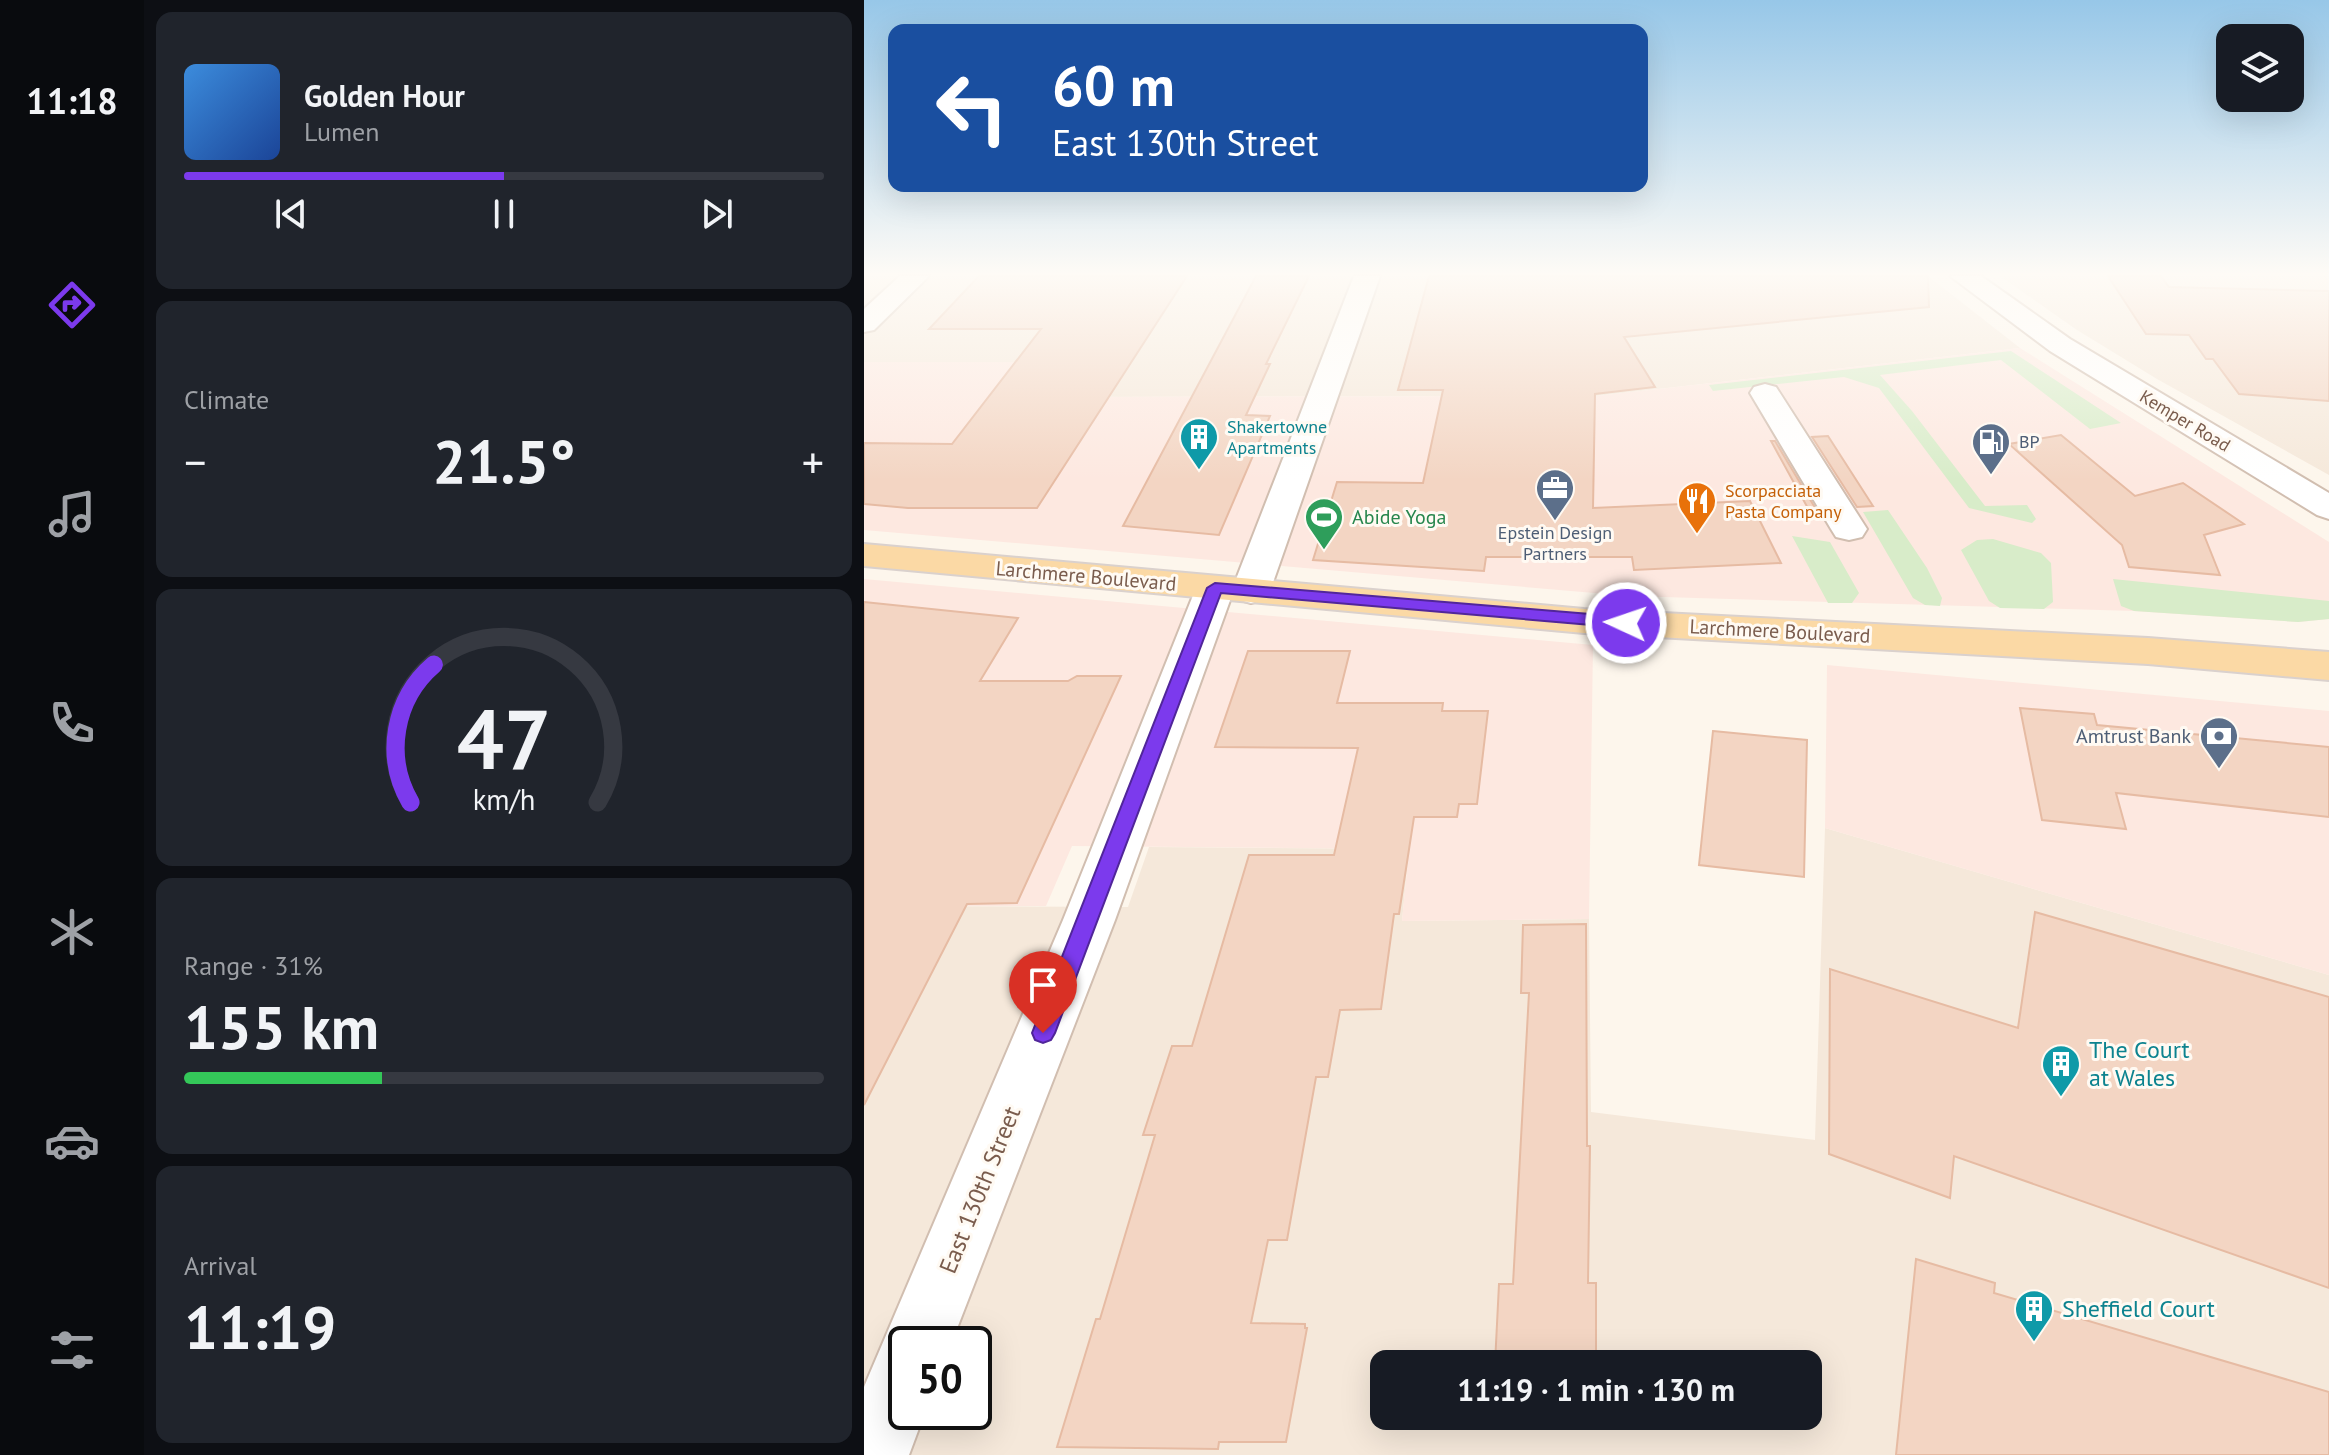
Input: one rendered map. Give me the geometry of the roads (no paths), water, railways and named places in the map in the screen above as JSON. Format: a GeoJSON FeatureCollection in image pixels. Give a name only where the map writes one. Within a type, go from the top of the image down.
{"type":"FeatureCollection","features":[{"type":"Feature","properties":{"kind":"main road","name":"Larchmere Boulevard"},"geometry":{"type":"LineString","coordinates":[[864,555],[1584,621],[2324,663]]}},
{"type":"Feature","properties":{"kind":"street","name":"East 130th Street"},"geometry":{"type":"LineString","coordinates":[[924,1326],[1089,920],[1338,344]]}},
{"type":"Feature","properties":{"kind":"street","name":"Kemper Road"},"geometry":{"type":"LineString","coordinates":[[2058,344],[2329,508]]}},
{"type":"Feature","properties":{"kind":"street"},"geometry":{"type":"LineString","coordinates":[[1765,393],[1849,529]]}},
{"type":"Feature","properties":{"kind":"street"},"geometry":{"type":"LineString","coordinates":[[872,1455],[888,1415]]}},
{"type":"Feature","properties":{"kind":"place","name":"Shakertowne Apartments"},"geometry":{"type":"Point","coordinates":[1199,471]}},
{"type":"Feature","properties":{"kind":"place","name":"BP"},"geometry":{"type":"Point","coordinates":[1991,476]}},
{"type":"Feature","properties":{"kind":"place","name":"Epstein Design Partners"},"geometry":{"type":"Point","coordinates":[1555,522]}},
{"type":"Feature","properties":{"kind":"place","name":"Scorpacciata Pasta Company"},"geometry":{"type":"Point","coordinates":[1697,535]}},
{"type":"Feature","properties":{"kind":"place","name":"Abide Yoga"},"geometry":{"type":"Point","coordinates":[1324,551]}},
{"type":"Feature","properties":{"kind":"place","name":"Amtrust Bank"},"geometry":{"type":"Point","coordinates":[2219,770]}},
{"type":"Feature","properties":{"kind":"place","name":"The Court at Wales"},"geometry":{"type":"Point","coordinates":[2061,1098]}},
{"type":"Feature","properties":{"kind":"place","name":"Sheffield Court"},"geometry":{"type":"Point","coordinates":[2034,1343]}}]}
